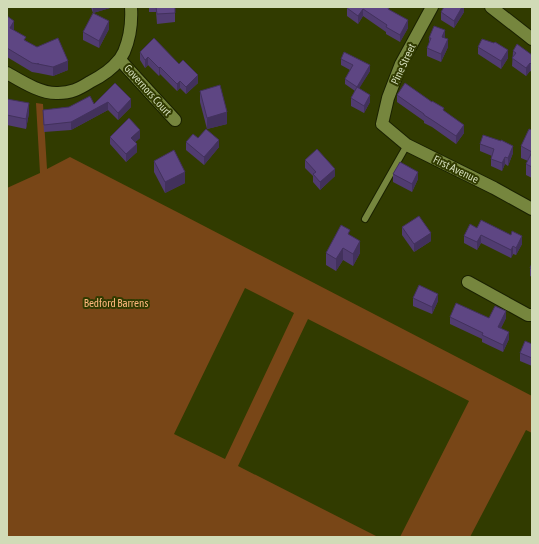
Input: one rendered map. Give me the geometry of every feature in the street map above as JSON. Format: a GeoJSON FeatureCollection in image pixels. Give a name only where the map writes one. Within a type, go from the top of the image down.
{"type":"FeatureCollection","features":[{"type":"Feature","properties":{"kind":"street"},"geometry":{"type":"LineString","coordinates":[[7,73],[40,90],[57,94],[72,92],[98,78],[120,60],[130,33],[132,20],[131,7]]}},
{"type":"Feature","properties":{"kind":"street"},"geometry":{"type":"LineString","coordinates":[[491,7],[532,39]]}},
{"type":"Feature","properties":{"kind":"street","name":"Pine Street"},"geometry":{"type":"LineString","coordinates":[[382,124],[388,98],[401,64],[426,9]]}},
{"type":"Feature","properties":{"kind":"street","name":"Governors Court"},"geometry":{"type":"LineString","coordinates":[[120,60],[175,120]]}},
{"type":"Feature","properties":{"kind":"street","name":"First Avenue"},"geometry":{"type":"LineString","coordinates":[[382,124],[407,145],[494,188],[532,209]]}},
{"type":"Feature","properties":{"kind":"street"},"geometry":{"type":"LineString","coordinates":[[468,282],[528,315],[532,315]]}},
{"type":"Feature","properties":{"kind":"lane"},"geometry":{"type":"LineString","coordinates":[[365,219],[407,145]]}},
{"type":"Feature","properties":{"kind":"green space","name":"Bedford Barrens"},"geometry":{"type":"Polygon","coordinates":[[[36,103],[43,104],[47,169],[70,157],[532,396],[532,433],[526,430],[470,537],[400,537],[469,401],[308,319],[238,466],[378,537],[7,537],[7,188],[40,173],[36,103]],[[245,288],[174,434],[225,459],[294,313],[245,288]]]}},
{"type":"Feature","properties":{"kind":"building"},"geometry":{"type":"Polygon","coordinates":[[[156,7],[175,7],[175,13],[157,14],[156,7]]]}},
{"type":"Feature","properties":{"kind":"building"},"geometry":{"type":"Polygon","coordinates":[[[389,7],[388,9],[408,20],[400,35],[386,27],[387,25],[363,9],[358,16],[347,8],[389,7]]]}},
{"type":"Feature","properties":{"kind":"building"},"geometry":{"type":"Polygon","coordinates":[[[444,7],[462,7],[454,21],[441,12],[444,7]]]}},
{"type":"Feature","properties":{"kind":"building"},"geometry":{"type":"Polygon","coordinates":[[[93,13],[109,21],[99,41],[83,32],[93,13]]]}},
{"type":"Feature","properties":{"kind":"building"},"geometry":{"type":"Polygon","coordinates":[[[7,16],[14,21],[10,28],[26,37],[24,40],[37,47],[58,38],[68,61],[53,67],[32,63],[7,48],[7,16]]]}},
{"type":"Feature","properties":{"kind":"building"},"geometry":{"type":"Polygon","coordinates":[[[434,26],[445,30],[442,37],[448,39],[441,54],[427,48],[434,26]]]}},
{"type":"Feature","properties":{"kind":"building"},"geometry":{"type":"Polygon","coordinates":[[[154,38],[179,64],[183,60],[198,75],[186,87],[180,81],[177,84],[148,57],[145,60],[140,52],[154,38]]]}},
{"type":"Feature","properties":{"kind":"building"},"geometry":{"type":"Polygon","coordinates":[[[482,39],[495,42],[508,50],[501,61],[478,47],[482,39]]]}},
{"type":"Feature","properties":{"kind":"building"},"geometry":{"type":"Polygon","coordinates":[[[517,44],[532,55],[532,65],[530,63],[526,68],[512,58],[516,53],[513,51],[517,44]]]}},
{"type":"Feature","properties":{"kind":"building"},"geometry":{"type":"Polygon","coordinates":[[[344,52],[370,65],[357,87],[345,79],[353,65],[341,59],[344,52]]]}},
{"type":"Feature","properties":{"kind":"building"},"geometry":{"type":"Polygon","coordinates":[[[115,83],[131,99],[118,113],[108,102],[71,122],[44,125],[43,110],[69,107],[90,96],[94,104],[115,83]]]}},
{"type":"Feature","properties":{"kind":"building"},"geometry":{"type":"Polygon","coordinates":[[[405,83],[432,102],[444,108],[443,110],[464,125],[456,136],[397,95],[405,83]]]}},
{"type":"Feature","properties":{"kind":"building"},"geometry":{"type":"Polygon","coordinates":[[[220,85],[227,112],[207,118],[200,91],[220,85]]]}},
{"type":"Feature","properties":{"kind":"building"},"geometry":{"type":"Polygon","coordinates":[[[357,87],[370,95],[364,106],[351,98],[357,87]]]}},
{"type":"Feature","properties":{"kind":"building"},"geometry":{"type":"Polygon","coordinates":[[[7,99],[29,103],[26,119],[7,115],[7,99]]]}},
{"type":"Feature","properties":{"kind":"building"},"geometry":{"type":"Polygon","coordinates":[[[129,118],[140,130],[131,138],[137,144],[126,154],[110,137],[129,118]]]}},
{"type":"Feature","properties":{"kind":"building"},"geometry":{"type":"Polygon","coordinates":[[[206,129],[219,140],[204,157],[186,142],[193,134],[198,138],[206,129]]]}},
{"type":"Feature","properties":{"kind":"building"},"geometry":{"type":"Polygon","coordinates":[[[529,129],[532,130],[532,152],[521,146],[529,129]]]}},
{"type":"Feature","properties":{"kind":"building"},"geometry":{"type":"Polygon","coordinates":[[[483,135],[501,140],[513,146],[508,158],[505,157],[502,163],[491,159],[494,149],[480,144],[483,135]]]}},
{"type":"Feature","properties":{"kind":"building"},"geometry":{"type":"Polygon","coordinates":[[[317,149],[335,169],[320,182],[313,174],[316,172],[305,160],[317,149]]]}},
{"type":"Feature","properties":{"kind":"building"},"geometry":{"type":"Polygon","coordinates":[[[174,150],[185,172],[165,182],[154,161],[174,150]]]}},
{"type":"Feature","properties":{"kind":"building"},"geometry":{"type":"Polygon","coordinates":[[[532,152],[532,167],[526,164],[532,152]]]}},
{"type":"Feature","properties":{"kind":"building"},"geometry":{"type":"Polygon","coordinates":[[[400,162],[418,172],[412,184],[393,174],[400,162]]]}},
{"type":"Feature","properties":{"kind":"building"},"geometry":{"type":"Polygon","coordinates":[[[419,216],[431,233],[414,244],[402,227],[419,216]]]}},
{"type":"Feature","properties":{"kind":"building"},"geometry":{"type":"Polygon","coordinates":[[[481,220],[511,235],[512,231],[522,236],[516,248],[513,246],[511,250],[481,235],[477,242],[464,236],[470,224],[477,228],[481,220]]]}},
{"type":"Feature","properties":{"kind":"building"},"geometry":{"type":"Polygon","coordinates":[[[341,225],[350,230],[348,234],[360,241],[353,254],[343,248],[336,259],[326,253],[341,225]]]}},
{"type":"Feature","properties":{"kind":"building"},"geometry":{"type":"Polygon","coordinates":[[[419,285],[438,294],[432,307],[413,298],[419,285]]]}},
{"type":"Feature","properties":{"kind":"building"},"geometry":{"type":"Polygon","coordinates":[[[456,303],[489,318],[495,306],[506,311],[498,327],[509,332],[503,345],[482,335],[483,333],[450,317],[456,303]]]}},
{"type":"Feature","properties":{"kind":"building"},"geometry":{"type":"Polygon","coordinates":[[[525,341],[532,344],[532,358],[520,353],[525,341]]]}}]}
